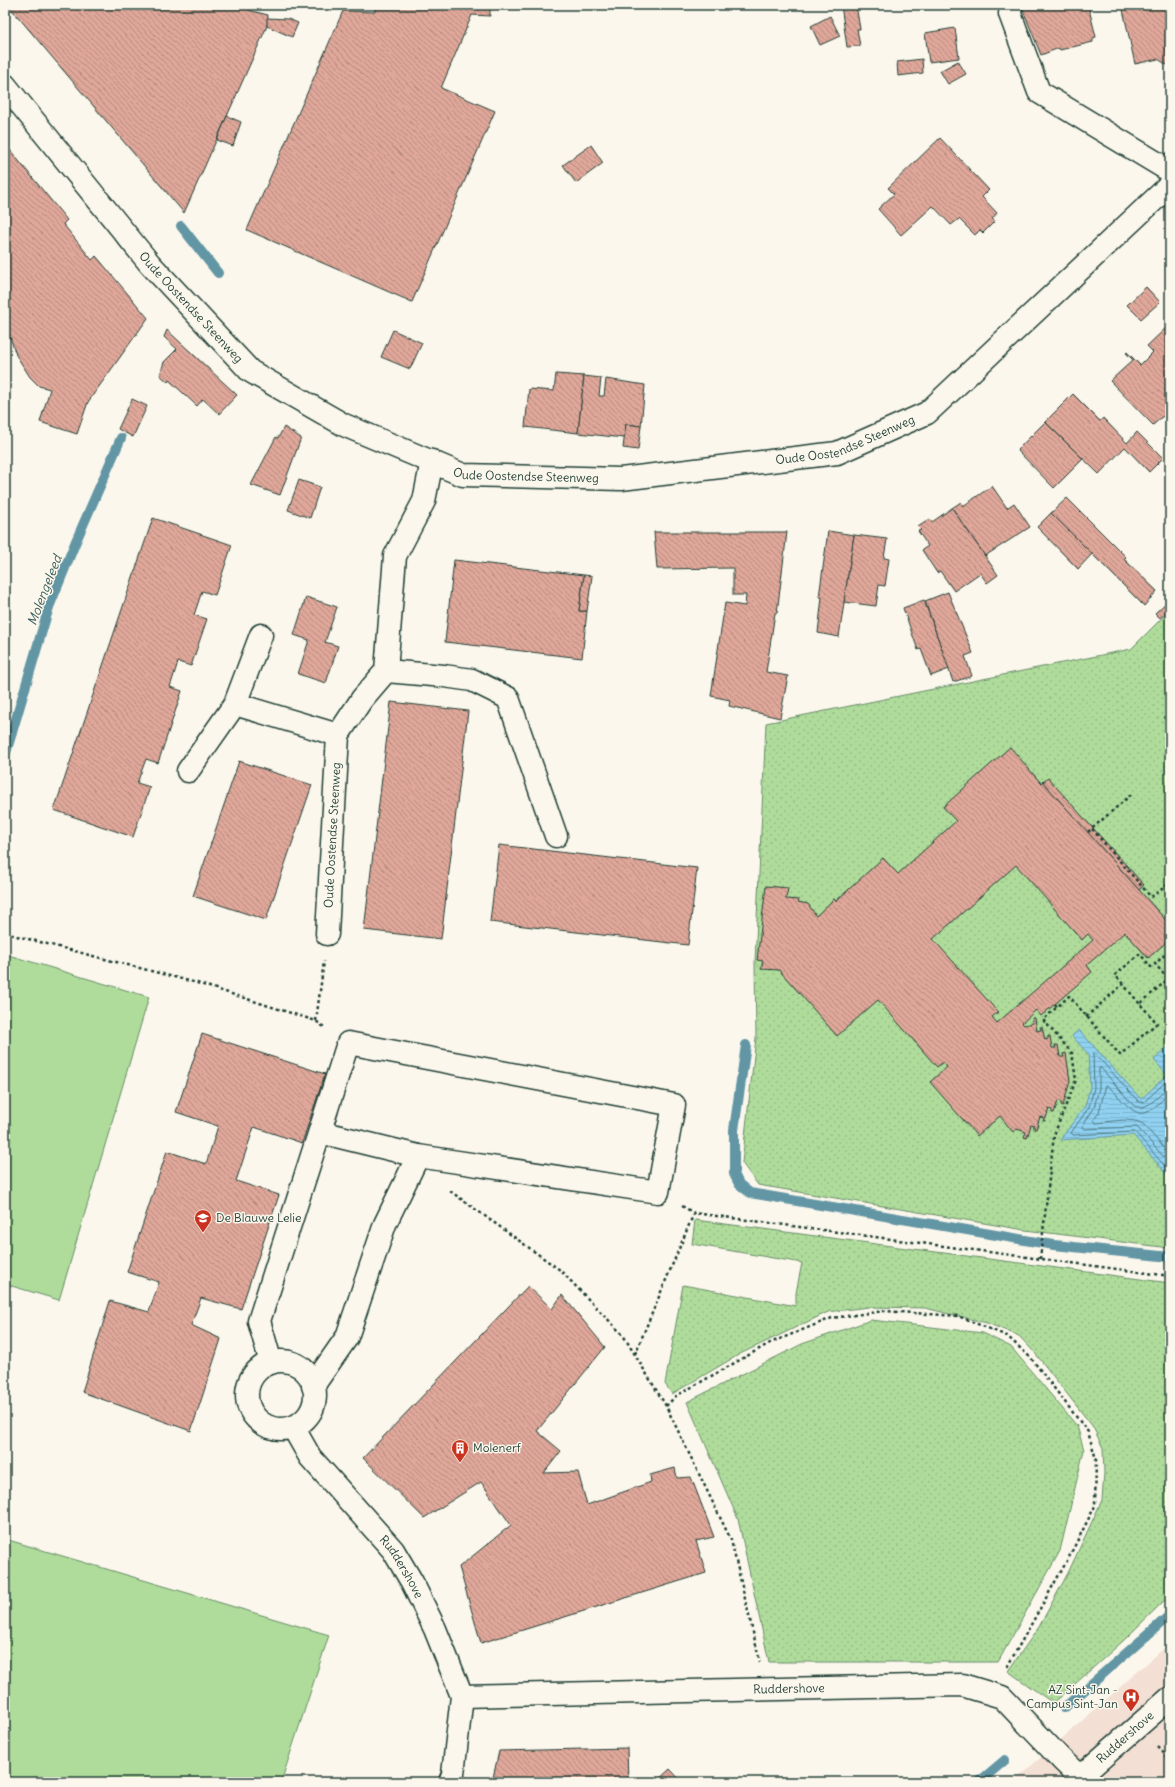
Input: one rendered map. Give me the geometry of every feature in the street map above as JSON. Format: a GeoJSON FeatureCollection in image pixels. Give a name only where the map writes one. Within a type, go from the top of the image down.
{"type":"FeatureCollection","features":[{"type":"Feature","properties":{"kind":"street"},"geometry":{"type":"LineString","coordinates":[[1011,5],[1010,14],[1039,92],[1170,171]]}},
{"type":"Feature","properties":{"kind":"street","name":"Oude Oostendse Steenweg"},"geometry":{"type":"LineString","coordinates":[[5,84],[150,264],[250,370],[344,425],[463,475],[621,479],[837,453],[927,413],[1170,185]]}},
{"type":"Feature","properties":{"kind":"street"},"geometry":{"type":"LineString","coordinates":[[235,704],[338,735],[362,699],[386,670],[395,556],[424,501],[432,462]]}},
{"type":"Feature","properties":{"kind":"street"},"geometry":{"type":"LineString","coordinates":[[188,771],[235,704],[261,635]]}},
{"type":"Feature","properties":{"kind":"street"},"geometry":{"type":"LineString","coordinates":[[386,670],[472,680],[508,698],[556,836]]}},
{"type":"Feature","properties":{"kind":"street","name":"Oude Oostendse Steenweg"},"geometry":{"type":"LineString","coordinates":[[327,934],[338,735]]}},
{"type":"Feature","properties":{"kind":"street"},"geometry":{"type":"LineString","coordinates":[[271,1363],[259,1321],[348,1043],[674,1105],[658,1192],[418,1156],[320,1132]]}},
{"type":"Feature","properties":{"kind":"street"},"geometry":{"type":"LineString","coordinates":[[313,1386],[347,1337],[385,1224],[418,1156]]}},
{"type":"Feature","properties":{"kind":"street"},"geometry":{"type":"LineString","coordinates":[[286,1362],[296,1365],[305,1372],[313,1386],[314,1402],[310,1413],[303,1421],[294,1427],[282,1429],[271,1428],[261,1423],[253,1415],[248,1405],[247,1394],[249,1383],[256,1373],[264,1366],[271,1363],[286,1362]]}},
{"type":"Feature","properties":{"kind":"street","name":"Ruddershove"},"geometry":{"type":"LineString","coordinates":[[294,1427],[310,1457],[393,1550],[412,1582],[435,1629],[462,1696],[453,1774],[450,1782]]}},
{"type":"Feature","properties":{"kind":"street","name":"Ruddershove"},"geometry":{"type":"LineString","coordinates":[[462,1696],[962,1685],[1002,1697],[1080,1780],[1170,1698]]}},
{"type":"Feature","properties":{"kind":"path"},"geometry":{"type":"LineString","coordinates":[[1088,832],[1133,793]]}},
{"type":"Feature","properties":{"kind":"path"},"geometry":{"type":"LineString","coordinates":[[1092,829],[1151,897],[1170,883]]}},
{"type":"Feature","properties":{"kind":"path"},"geometry":{"type":"LineString","coordinates":[[5,933],[197,983],[316,1022],[348,1043]]}},
{"type":"Feature","properties":{"kind":"path"},"geometry":{"type":"LineString","coordinates":[[316,1022],[327,934]]}},
{"type":"Feature","properties":{"kind":"path"},"geometry":{"type":"LineString","coordinates":[[1040,1259],[1054,1134],[1076,1080],[1072,1053],[1044,1020],[1069,996],[1120,1055],[1156,1023],[1115,975],[1140,954],[1151,967],[1170,950]]}},
{"type":"Feature","properties":{"kind":"path"},"geometry":{"type":"LineString","coordinates":[[1140,1004],[1168,979],[1155,964]]}},
{"type":"Feature","properties":{"kind":"path"},"geometry":{"type":"LineString","coordinates":[[1086,1017],[1123,984]]}},
{"type":"Feature","properties":{"kind":"path"},"geometry":{"type":"LineString","coordinates":[[450,1190],[560,1270],[623,1335],[666,1406],[730,1540],[767,1689]]}},
{"type":"Feature","properties":{"kind":"path"},"geometry":{"type":"LineString","coordinates":[[635,1354],[694,1213],[1170,1276]]}},
{"type":"Feature","properties":{"kind":"path"},"geometry":{"type":"LineString","coordinates":[[666,1406],[676,1396],[770,1343],[832,1318],[884,1311],[958,1316],[1007,1336],[1031,1358],[1088,1432],[1096,1459],[1095,1506],[1068,1559],[991,1694]]}},
{"type":"Feature","properties":{"kind":"shaded area","name":"AZ Sint-Jan - Campus Sint-Jan"},"geometry":{"type":"Polygon","coordinates":[[[1170,1643],[1170,1782],[1013,1782],[1170,1643]]]}},
{"type":"Feature","properties":{"kind":"green space"},"geometry":{"type":"Polygon","coordinates":[[[1170,610],[1170,1248],[1025,1230],[758,1185],[742,1163],[756,1038],[755,962],[766,723],[1131,649],[1170,610]]]}},
{"type":"Feature","properties":{"kind":"green space"},"geometry":{"type":"Polygon","coordinates":[[[5,954],[149,997],[59,1300],[5,1284],[5,954]]]}},
{"type":"Feature","properties":{"kind":"green space"},"geometry":{"type":"Polygon","coordinates":[[[695,1220],[1170,1283],[1170,1595],[1123,1641],[1056,1701],[1050,1701],[1008,1671],[1039,1627],[1068,1573],[1102,1500],[1104,1473],[1103,1448],[1093,1427],[1035,1353],[1019,1336],[987,1323],[925,1308],[868,1307],[828,1312],[740,1354],[672,1394],[665,1384],[683,1285],[796,1306],[796,1293],[802,1263],[692,1244],[695,1220]]]}},
{"type":"Feature","properties":{"kind":"green space"},"geometry":{"type":"Polygon","coordinates":[[[871,1320],[983,1333],[1011,1347],[1077,1426],[1084,1450],[1060,1551],[998,1662],[769,1662],[738,1519],[687,1402],[802,1344],[871,1320]]]}},
{"type":"Feature","properties":{"kind":"green space"},"geometry":{"type":"Polygon","coordinates":[[[5,1539],[329,1635],[281,1782],[5,1782],[5,1539]]]}},
{"type":"Feature","properties":{"kind":"water"},"geometry":{"type":"Polygon","coordinates":[[[1079,1030],[1141,1099],[1167,1075],[1154,1060],[1170,1045],[1170,1178],[1133,1135],[1060,1140],[1085,1106],[1090,1087],[1088,1054],[1072,1036],[1079,1030]]]}},
{"type":"Feature","properties":{"kind":"building"},"geometry":{"type":"Polygon","coordinates":[[[8,5],[248,5],[248,10],[268,15],[267,26],[184,213],[8,5]]]}},
{"type":"Feature","properties":{"kind":"building"},"geometry":{"type":"Polygon","coordinates":[[[375,5],[490,5],[490,16],[472,15],[441,88],[495,111],[412,302],[247,230],[343,11],[375,12],[375,5]]]}},
{"type":"Feature","properties":{"kind":"building"},"geometry":{"type":"Polygon","coordinates":[[[841,5],[856,5],[860,29],[857,29],[860,46],[847,47],[841,5]]]}},
{"type":"Feature","properties":{"kind":"building"},"geometry":{"type":"Polygon","coordinates":[[[1021,5],[1088,5],[1096,37],[1093,38],[1093,42],[1060,50],[1059,48],[1041,55],[1021,5]]]}},
{"type":"Feature","properties":{"kind":"building"},"geometry":{"type":"Polygon","coordinates":[[[1122,5],[1170,5],[1170,67],[1158,59],[1135,64],[1122,5]]]}},
{"type":"Feature","properties":{"kind":"building"},"geometry":{"type":"Polygon","coordinates":[[[830,16],[840,36],[820,45],[811,26],[830,16]]]}},
{"type":"Feature","properties":{"kind":"building"},"geometry":{"type":"Polygon","coordinates":[[[267,18],[288,19],[298,23],[292,37],[267,26],[267,18]]]}},
{"type":"Feature","properties":{"kind":"building"},"geometry":{"type":"Polygon","coordinates":[[[955,28],[959,58],[929,62],[925,33],[955,28]]]}},
{"type":"Feature","properties":{"kind":"building"},"geometry":{"type":"Polygon","coordinates":[[[922,59],[923,73],[898,76],[897,62],[922,59]]]}},
{"type":"Feature","properties":{"kind":"building"},"geometry":{"type":"Polygon","coordinates":[[[958,61],[966,74],[948,84],[940,71],[958,61]]]}},
{"type":"Feature","properties":{"kind":"building"},"geometry":{"type":"Polygon","coordinates":[[[227,116],[241,122],[233,146],[217,140],[227,116]]]}},
{"type":"Feature","properties":{"kind":"building"},"geometry":{"type":"Polygon","coordinates":[[[940,138],[989,190],[982,197],[997,213],[992,219],[995,221],[983,233],[980,230],[975,235],[959,219],[951,225],[933,206],[901,235],[878,209],[894,194],[888,188],[940,138]]]}},
{"type":"Feature","properties":{"kind":"building"},"geometry":{"type":"Polygon","coordinates":[[[591,145],[603,163],[576,183],[563,165],[591,145]]]}},
{"type":"Feature","properties":{"kind":"building"},"geometry":{"type":"Polygon","coordinates":[[[10,150],[67,220],[63,224],[92,260],[96,256],[148,318],[88,402],[77,434],[40,422],[50,389],[39,386],[30,377],[16,355],[10,337],[5,335],[5,154],[10,150]]]}},
{"type":"Feature","properties":{"kind":"building"},"geometry":{"type":"Polygon","coordinates":[[[1146,287],[1160,302],[1141,319],[1127,305],[1146,287]]]}},
{"type":"Feature","properties":{"kind":"building"},"geometry":{"type":"Polygon","coordinates":[[[1168,326],[1170,328],[1170,414],[1165,418],[1163,416],[1153,425],[1110,381],[1133,360],[1126,353],[1127,352],[1140,365],[1153,352],[1147,346],[1168,326]]]}},
{"type":"Feature","properties":{"kind":"building"},"geometry":{"type":"Polygon","coordinates":[[[167,330],[237,395],[219,414],[203,399],[197,406],[169,380],[168,382],[160,375],[164,362],[177,349],[164,337],[167,330]]]}},
{"type":"Feature","properties":{"kind":"building"},"geometry":{"type":"Polygon","coordinates":[[[393,330],[422,343],[410,369],[381,357],[393,330]]]}},
{"type":"Feature","properties":{"kind":"building"},"geometry":{"type":"Polygon","coordinates":[[[556,374],[584,376],[578,433],[525,427],[529,389],[554,391],[556,374]]]}},
{"type":"Feature","properties":{"kind":"building"},"geometry":{"type":"Polygon","coordinates":[[[584,376],[601,378],[599,396],[604,396],[606,379],[645,385],[641,426],[626,424],[624,438],[578,433],[584,376]]]}},
{"type":"Feature","properties":{"kind":"building"},"geometry":{"type":"Polygon","coordinates":[[[1073,394],[1100,421],[1103,418],[1127,443],[1137,432],[1163,458],[1149,472],[1125,447],[1099,474],[1045,422],[1073,394]]]}},
{"type":"Feature","properties":{"kind":"building"},"geometry":{"type":"Polygon","coordinates":[[[132,399],[147,406],[133,437],[118,429],[132,399]]]}},
{"type":"Feature","properties":{"kind":"building"},"geometry":{"type":"Polygon","coordinates":[[[1045,422],[1083,459],[1054,488],[1017,450],[1045,422]]]}},
{"type":"Feature","properties":{"kind":"building"},"geometry":{"type":"Polygon","coordinates":[[[626,424],[641,426],[638,450],[623,448],[626,424]]]}},
{"type":"Feature","properties":{"kind":"building"},"geometry":{"type":"Polygon","coordinates":[[[284,427],[301,438],[280,495],[251,485],[276,437],[278,438],[284,427]]]}},
{"type":"Feature","properties":{"kind":"building"},"geometry":{"type":"Polygon","coordinates":[[[299,480],[320,487],[310,518],[288,510],[299,480]]]}},
{"type":"Feature","properties":{"kind":"building"},"geometry":{"type":"Polygon","coordinates":[[[992,486],[1007,508],[1014,503],[1030,527],[985,556],[952,508],[961,502],[963,506],[992,486]]]}},
{"type":"Feature","properties":{"kind":"building"},"geometry":{"type":"Polygon","coordinates":[[[1067,498],[1126,557],[1124,559],[1157,591],[1144,606],[1051,513],[1067,498]]]}},
{"type":"Feature","properties":{"kind":"building"},"geometry":{"type":"Polygon","coordinates":[[[952,508],[998,575],[987,583],[980,573],[954,591],[940,571],[937,573],[922,550],[928,546],[918,531],[921,530],[918,527],[930,519],[932,522],[952,508]]]}},
{"type":"Feature","properties":{"kind":"building"},"geometry":{"type":"Polygon","coordinates":[[[1051,513],[1092,554],[1078,569],[1037,527],[1051,513]]]}},
{"type":"Feature","properties":{"kind":"building"},"geometry":{"type":"Polygon","coordinates":[[[153,518],[232,545],[215,595],[202,591],[194,615],[207,619],[191,666],[178,662],[170,687],[182,691],[158,763],[146,759],[137,783],[150,787],[133,837],[54,810],[153,518]]]}},
{"type":"Feature","properties":{"kind":"building"},"geometry":{"type":"Polygon","coordinates":[[[828,531],[854,535],[839,637],[818,633],[822,597],[819,597],[828,531]]]}},
{"type":"Feature","properties":{"kind":"building"},"geometry":{"type":"Polygon","coordinates":[[[654,532],[787,532],[777,613],[775,613],[766,672],[788,676],[780,718],[729,706],[730,700],[711,696],[725,603],[745,606],[746,595],[733,595],[733,568],[657,569],[654,532]]]}},
{"type":"Feature","properties":{"kind":"building"},"geometry":{"type":"Polygon","coordinates":[[[854,535],[887,539],[884,558],[889,559],[885,586],[879,585],[876,606],[844,602],[854,535]]]}},
{"type":"Feature","properties":{"kind":"building"},"geometry":{"type":"Polygon","coordinates":[[[454,560],[584,575],[579,611],[587,611],[582,658],[445,642],[454,560]]]}},
{"type":"Feature","properties":{"kind":"building"},"geometry":{"type":"Polygon","coordinates":[[[584,575],[592,576],[587,611],[579,611],[584,575]]]}},
{"type":"Feature","properties":{"kind":"building"},"geometry":{"type":"Polygon","coordinates":[[[948,592],[973,653],[965,656],[972,676],[953,682],[925,601],[948,592]]]}},
{"type":"Feature","properties":{"kind":"building"},"geometry":{"type":"Polygon","coordinates":[[[306,597],[337,607],[325,642],[338,646],[326,683],[298,674],[309,640],[294,635],[306,597]]]}},
{"type":"Feature","properties":{"kind":"building"},"geometry":{"type":"Polygon","coordinates":[[[1170,599],[1170,609],[1160,618],[1155,613],[1170,599]]]}},
{"type":"Feature","properties":{"kind":"building"},"geometry":{"type":"Polygon","coordinates":[[[924,600],[949,669],[931,676],[921,649],[918,650],[903,608],[924,600]]]}},
{"type":"Feature","properties":{"kind":"building"},"geometry":{"type":"Polygon","coordinates":[[[391,702],[468,711],[441,939],[364,930],[391,702]]]}},
{"type":"Feature","properties":{"kind":"building"},"geometry":{"type":"Polygon","coordinates":[[[1010,747],[1041,783],[1043,781],[1170,925],[1170,939],[1148,958],[1125,932],[1087,965],[1092,972],[1041,1016],[1036,1010],[1022,1023],[1024,1025],[1033,1023],[1032,1018],[1035,1018],[1037,1031],[1041,1030],[1040,1027],[1042,1027],[1045,1040],[1048,1039],[1048,1036],[1050,1036],[1052,1048],[1056,1048],[1055,1045],[1058,1045],[1060,1057],[1064,1057],[1063,1054],[1066,1053],[1070,1081],[1063,1106],[1061,1105],[1061,1102],[1058,1101],[1054,1113],[1052,1113],[1052,1110],[1049,1109],[1045,1121],[1043,1121],[1044,1118],[1040,1117],[1036,1129],[1034,1129],[1034,1126],[1031,1125],[1027,1138],[1024,1137],[1026,1132],[1017,1129],[1013,1132],[1000,1116],[977,1136],[930,1082],[947,1067],[943,1062],[937,1067],[878,1000],[837,1036],[779,970],[761,969],[763,961],[757,960],[766,886],[788,888],[786,899],[799,900],[798,902],[808,904],[816,916],[834,899],[836,901],[883,858],[898,874],[956,821],[943,807],[1010,747]],[[1016,865],[933,939],[998,1012],[992,1017],[997,1023],[1093,940],[1088,934],[1082,940],[1016,865]]]}},
{"type":"Feature","properties":{"kind":"building"},"geometry":{"type":"Polygon","coordinates":[[[239,761],[312,785],[266,920],[193,896],[239,761]]]}},
{"type":"Feature","properties":{"kind":"building"},"geometry":{"type":"Polygon","coordinates":[[[1048,778],[1144,885],[1139,890],[1043,782],[1048,778]]]}},
{"type":"Feature","properties":{"kind":"building"},"geometry":{"type":"Polygon","coordinates":[[[499,845],[697,868],[688,945],[490,922],[499,845]]]}},
{"type":"Feature","properties":{"kind":"building","name":"De Blauwe Lelie"},"geometry":{"type":"Polygon","coordinates":[[[202,1034],[325,1074],[302,1143],[254,1127],[236,1181],[279,1195],[241,1309],[201,1298],[191,1325],[221,1339],[191,1431],[82,1392],[110,1301],[149,1312],[159,1282],[127,1272],[167,1151],[206,1164],[218,1126],[176,1112],[202,1034]]]}},
{"type":"Feature","properties":{"kind":"building","name":"Molenerf"},"geometry":{"type":"Polygon","coordinates":[[[528,1286],[552,1309],[562,1295],[605,1347],[537,1431],[561,1451],[544,1473],[578,1472],[587,1505],[651,1482],[650,1475],[675,1468],[677,1478],[691,1477],[714,1537],[696,1541],[706,1573],[481,1643],[459,1567],[511,1525],[481,1482],[424,1518],[363,1458],[528,1286]]]}},
{"type":"Feature","properties":{"kind":"building"},"geometry":{"type":"Polygon","coordinates":[[[627,1748],[628,1782],[492,1782],[499,1751],[627,1748]]]}},
{"type":"Feature","properties":{"kind":"building"},"geometry":{"type":"Polygon","coordinates":[[[670,1769],[682,1782],[656,1782],[670,1769]]]}},
{"type":"Feature","properties":{"kind":"waterway","name":"Molengeleed"},"geometry":{"type":"LineString","coordinates":[[181,226],[218,273]]}},
{"type":"Feature","properties":{"kind":"waterway","name":"Molengeleed"},"geometry":{"type":"LineString","coordinates":[[5,756],[49,607],[121,438]]}},
{"type":"Feature","properties":{"kind":"waterway"},"geometry":{"type":"LineString","coordinates":[[746,1045],[734,1130],[734,1174],[739,1184],[750,1193],[1054,1245],[1170,1257]]}},
{"type":"Feature","properties":{"kind":"waterway"},"geometry":{"type":"LineString","coordinates":[[1064,1708],[1170,1615]]}},
{"type":"Feature","properties":{"kind":"waterway"},"geometry":{"type":"LineString","coordinates":[[979,1782],[1005,1760]]}},
{"type":"Feature","properties":{"kind":"place","name":"De Blauwe Lelie"},"geometry":{"type":"Point","coordinates":[203,1233]}},
{"type":"Feature","properties":{"kind":"place","name":"Molenerf"},"geometry":{"type":"Point","coordinates":[460,1463]}},
{"type":"Feature","properties":{"kind":"place","name":"AZ Sint-Jan - Campus Sint-Jan"},"geometry":{"type":"Point","coordinates":[1131,1712]}}]}
